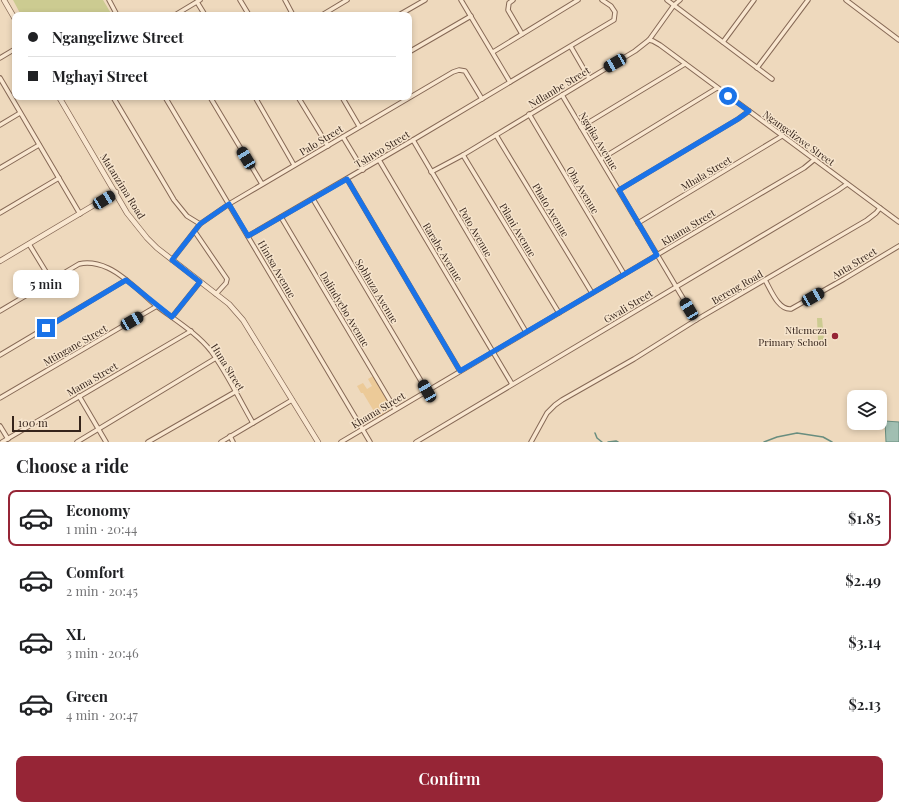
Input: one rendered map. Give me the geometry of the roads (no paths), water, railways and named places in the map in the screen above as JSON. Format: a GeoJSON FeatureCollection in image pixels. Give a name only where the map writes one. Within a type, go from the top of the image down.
{"type":"FeatureCollection","features":[{"type":"Feature","properties":{"kind":"street"},"geometry":{"type":"LineString","coordinates":[[4,0],[12,14]]}},
{"type":"Feature","properties":{"kind":"street"},"geometry":{"type":"LineString","coordinates":[[109,0],[116,12]]}},
{"type":"Feature","properties":{"kind":"street"},"geometry":{"type":"LineString","coordinates":[[240,0],[247,12]]}},
{"type":"Feature","properties":{"kind":"street"},"geometry":{"type":"LineString","coordinates":[[285,0],[291,12]]}},
{"type":"Feature","properties":{"kind":"street"},"geometry":{"type":"LineString","coordinates":[[327,12],[347,0]]}},
{"type":"Feature","properties":{"kind":"street"},"geometry":{"type":"LineString","coordinates":[[405,12],[425,0]]}},
{"type":"Feature","properties":{"kind":"street"},"geometry":{"type":"LineString","coordinates":[[461,0],[510,82]]}},
{"type":"Feature","properties":{"kind":"street"},"geometry":{"type":"LineString","coordinates":[[513,0],[509,3],[508,10],[522,34]]}},
{"type":"Feature","properties":{"kind":"street"},"geometry":{"type":"LineString","coordinates":[[493,52],[578,0]]}},
{"type":"Feature","properties":{"kind":"street","name":"Tshiwo Street"},"geometry":{"type":"LineString","coordinates":[[248,236],[363,170],[614,20],[615,12],[611,6],[602,0]]}},
{"type":"Feature","properties":{"kind":"street"},"geometry":{"type":"LineString","coordinates":[[667,0],[772,79]]}},
{"type":"Feature","properties":{"kind":"street","name":"Ndlambe Street"},"geometry":{"type":"LineString","coordinates":[[432,172],[635,51],[649,40],[674,5],[680,0]]}},
{"type":"Feature","properties":{"kind":"street"},"geometry":{"type":"LineString","coordinates":[[723,42],[754,0]]}},
{"type":"Feature","properties":{"kind":"street"},"geometry":{"type":"LineString","coordinates":[[757,68],[808,0]]}},
{"type":"Feature","properties":{"kind":"street"},"geometry":{"type":"LineString","coordinates":[[846,0],[899,40]]}},
{"type":"Feature","properties":{"kind":"street"},"geometry":{"type":"LineString","coordinates":[[180,12],[199,1],[204,12]]}},
{"type":"Feature","properties":{"kind":"street"},"geometry":{"type":"LineString","coordinates":[[412,50],[471,16]]}},
{"type":"Feature","properties":{"kind":"street","name":"Ngangelizwe Street"},"geometry":{"type":"LineString","coordinates":[[649,40],[660,45],[899,222]]}},
{"type":"Feature","properties":{"kind":"street"},"geometry":{"type":"LineString","coordinates":[[571,47],[589,78]]}},
{"type":"Feature","properties":{"kind":"street"},"geometry":{"type":"LineString","coordinates":[[0,58],[12,52]]}},
{"type":"Feature","properties":{"kind":"street"},"geometry":{"type":"LineString","coordinates":[[581,127],[685,64]]}},
{"type":"Feature","properties":{"kind":"street","name":"Palo Street"},"geometry":{"type":"LineString","coordinates":[[412,96],[459,70],[467,73],[482,99]]}},
{"type":"Feature","properties":{"kind":"street"},"geometry":{"type":"LineString","coordinates":[[0,79],[12,99]]}},
{"type":"Feature","properties":{"kind":"street"},"geometry":{"type":"LineString","coordinates":[[601,159],[717,88]]}},
{"type":"Feature","properties":{"kind":"street","name":"Ngqika Avenue"},"geometry":{"type":"LineString","coordinates":[[562,95],[696,320]]}},
{"type":"Feature","properties":{"kind":"street"},"geometry":{"type":"LineString","coordinates":[[12,100],[80,214]]}},
{"type":"Feature","properties":{"kind":"street","name":"Matanzima Road"},"geometry":{"type":"LineString","coordinates":[[60,100],[131,218],[157,248],[232,307],[243,320],[318,442]]}},
{"type":"Feature","properties":{"kind":"street"},"geometry":{"type":"LineString","coordinates":[[116,100],[174,200],[187,216],[200,224]]}},
{"type":"Feature","properties":{"kind":"street","name":"Hintsa Avenue"},"geometry":{"type":"LineString","coordinates":[[167,100],[362,429]]}},
{"type":"Feature","properties":{"kind":"street"},"geometry":{"type":"LineString","coordinates":[[212,100],[262,184]]}},
{"type":"Feature","properties":{"kind":"street"},"geometry":{"type":"LineString","coordinates":[[257,100],[294,165]]}},
{"type":"Feature","properties":{"kind":"street"},"geometry":{"type":"LineString","coordinates":[[300,100],[328,146]]}},
{"type":"Feature","properties":{"kind":"street"},"geometry":{"type":"LineString","coordinates":[[344,100],[359,126]]}},
{"type":"Feature","properties":{"kind":"street","name":"Palo Street"},"geometry":{"type":"LineString","coordinates":[[172,260],[200,224],[229,204],[404,100]]}},
{"type":"Feature","properties":{"kind":"street"},"geometry":{"type":"LineString","coordinates":[[619,190],[749,111]]}},
{"type":"Feature","properties":{"kind":"street"},"geometry":{"type":"LineString","coordinates":[[0,125],[20,113]]}},
{"type":"Feature","properties":{"kind":"street","name":"Oba Avenue"},"geometry":{"type":"LineString","coordinates":[[529,114],[624,274]]}},
{"type":"Feature","properties":{"kind":"street","name":"Phato Avenue"},"geometry":{"type":"LineString","coordinates":[[496,135],[592,293]]}},
{"type":"Feature","properties":{"kind":"street","name":"Mhala Street"},"geometry":{"type":"LineString","coordinates":[[638,223],[782,136]]}},
{"type":"Feature","properties":{"kind":"street"},"geometry":{"type":"LineString","coordinates":[[343,137],[363,170]]}},
{"type":"Feature","properties":{"kind":"street","name":"Poto Avenue"},"geometry":{"type":"LineString","coordinates":[[413,140],[526,332]]}},
{"type":"Feature","properties":{"kind":"street"},"geometry":{"type":"LineString","coordinates":[[0,168],[39,145]]}},
{"type":"Feature","properties":{"kind":"street","name":"Pilani Avenue"},"geometry":{"type":"LineString","coordinates":[[463,154],[559,313]]}},
{"type":"Feature","properties":{"kind":"street","name":"Khama Street"},"geometry":{"type":"LineString","coordinates":[[341,442],[798,171],[815,159]]}},
{"type":"Feature","properties":{"kind":"street","name":"Rarabe Avenue"},"geometry":{"type":"LineString","coordinates":[[379,160],[512,384]]}},
{"type":"Feature","properties":{"kind":"street"},"geometry":{"type":"LineString","coordinates":[[0,213],[59,178]]}},
{"type":"Feature","properties":{"kind":"street"},"geometry":{"type":"LineString","coordinates":[[347,179],[460,371]]}},
{"type":"Feature","properties":{"kind":"street","name":"Gwali Street"},"geometry":{"type":"LineString","coordinates":[[416,442],[837,192],[847,184]]}},
{"type":"Feature","properties":{"kind":"street"},"geometry":{"type":"LineString","coordinates":[[0,261],[116,192]]}},
{"type":"Feature","properties":{"kind":"street","name":"Sobhuza Avenue"},"geometry":{"type":"LineString","coordinates":[[313,198],[427,391]]}},
{"type":"Feature","properties":{"kind":"street","name":"Bereng Road"},"geometry":{"type":"LineString","coordinates":[[531,442],[543,420],[555,405],[867,220],[880,208]]}},
{"type":"Feature","properties":{"kind":"street","name":"Dalindyebo Avenue"},"geometry":{"type":"LineString","coordinates":[[281,217],[395,409]]}},
{"type":"Feature","properties":{"kind":"street"},"geometry":{"type":"LineString","coordinates":[[194,232],[227,279],[226,283],[216,294]]}},
{"type":"Feature","properties":{"kind":"street"},"geometry":{"type":"LineString","coordinates":[[29,244],[50,280]]}},
{"type":"Feature","properties":{"kind":"street","name":"Anta Street"},"geometry":{"type":"LineString","coordinates":[[765,280],[781,306],[785,309],[791,309],[899,246]]}},
{"type":"Feature","properties":{"kind":"street","name":"Huna Street"},"geometry":{"type":"LineString","coordinates":[[0,310],[79,264],[89,263],[107,267],[191,331],[205,345],[216,358],[252,423]]}},
{"type":"Feature","properties":{"kind":"street"},"geometry":{"type":"LineString","coordinates":[[0,355],[126,280]]}},
{"type":"Feature","properties":{"kind":"street"},"geometry":{"type":"LineString","coordinates":[[172,317],[200,282]]}},
{"type":"Feature","properties":{"kind":"street","name":"Mtingane Street"},"geometry":{"type":"LineString","coordinates":[[0,398],[157,306]]}},
{"type":"Feature","properties":{"kind":"street","name":"Mama Street"},"geometry":{"type":"LineString","coordinates":[[2,442],[191,331]]}},
{"type":"Feature","properties":{"kind":"street"},"geometry":{"type":"LineString","coordinates":[[76,442],[216,358]]}},
{"type":"Feature","properties":{"kind":"street"},"geometry":{"type":"LineString","coordinates":[[148,442],[235,392]]}},
{"type":"Feature","properties":{"kind":"street"},"geometry":{"type":"LineString","coordinates":[[79,396],[106,442]]}},
{"type":"Feature","properties":{"kind":"street"},"geometry":{"type":"LineString","coordinates":[[221,442],[292,400]]}},
{"type":"Feature","properties":{"kind":"street"},"geometry":{"type":"LineString","coordinates":[[0,426],[8,439]]}},
{"type":"Feature","properties":{"kind":"street"},"geometry":{"type":"LineString","coordinates":[[362,429],[370,442]]}},
{"type":"Feature","properties":{"kind":"street"},"geometry":{"type":"LineString","coordinates":[[230,436],[233,442]]}},
{"type":"Feature","properties":{"kind":"waterway"},"geometry":{"type":"LineString","coordinates":[[595,433],[597,438],[602,442]]}},
{"type":"Feature","properties":{"kind":"waterway"},"geometry":{"type":"LineString","coordinates":[[764,442],[777,437],[797,433],[823,437],[832,442]]}},
{"type":"Feature","properties":{"kind":"waterway"},"geometry":{"type":"LineString","coordinates":[[608,442],[618,442]]}},
{"type":"Feature","properties":{"kind":"place","name":"Ntlemeza Primary School"},"geometry":{"type":"Point","coordinates":[835,336]}}]}
